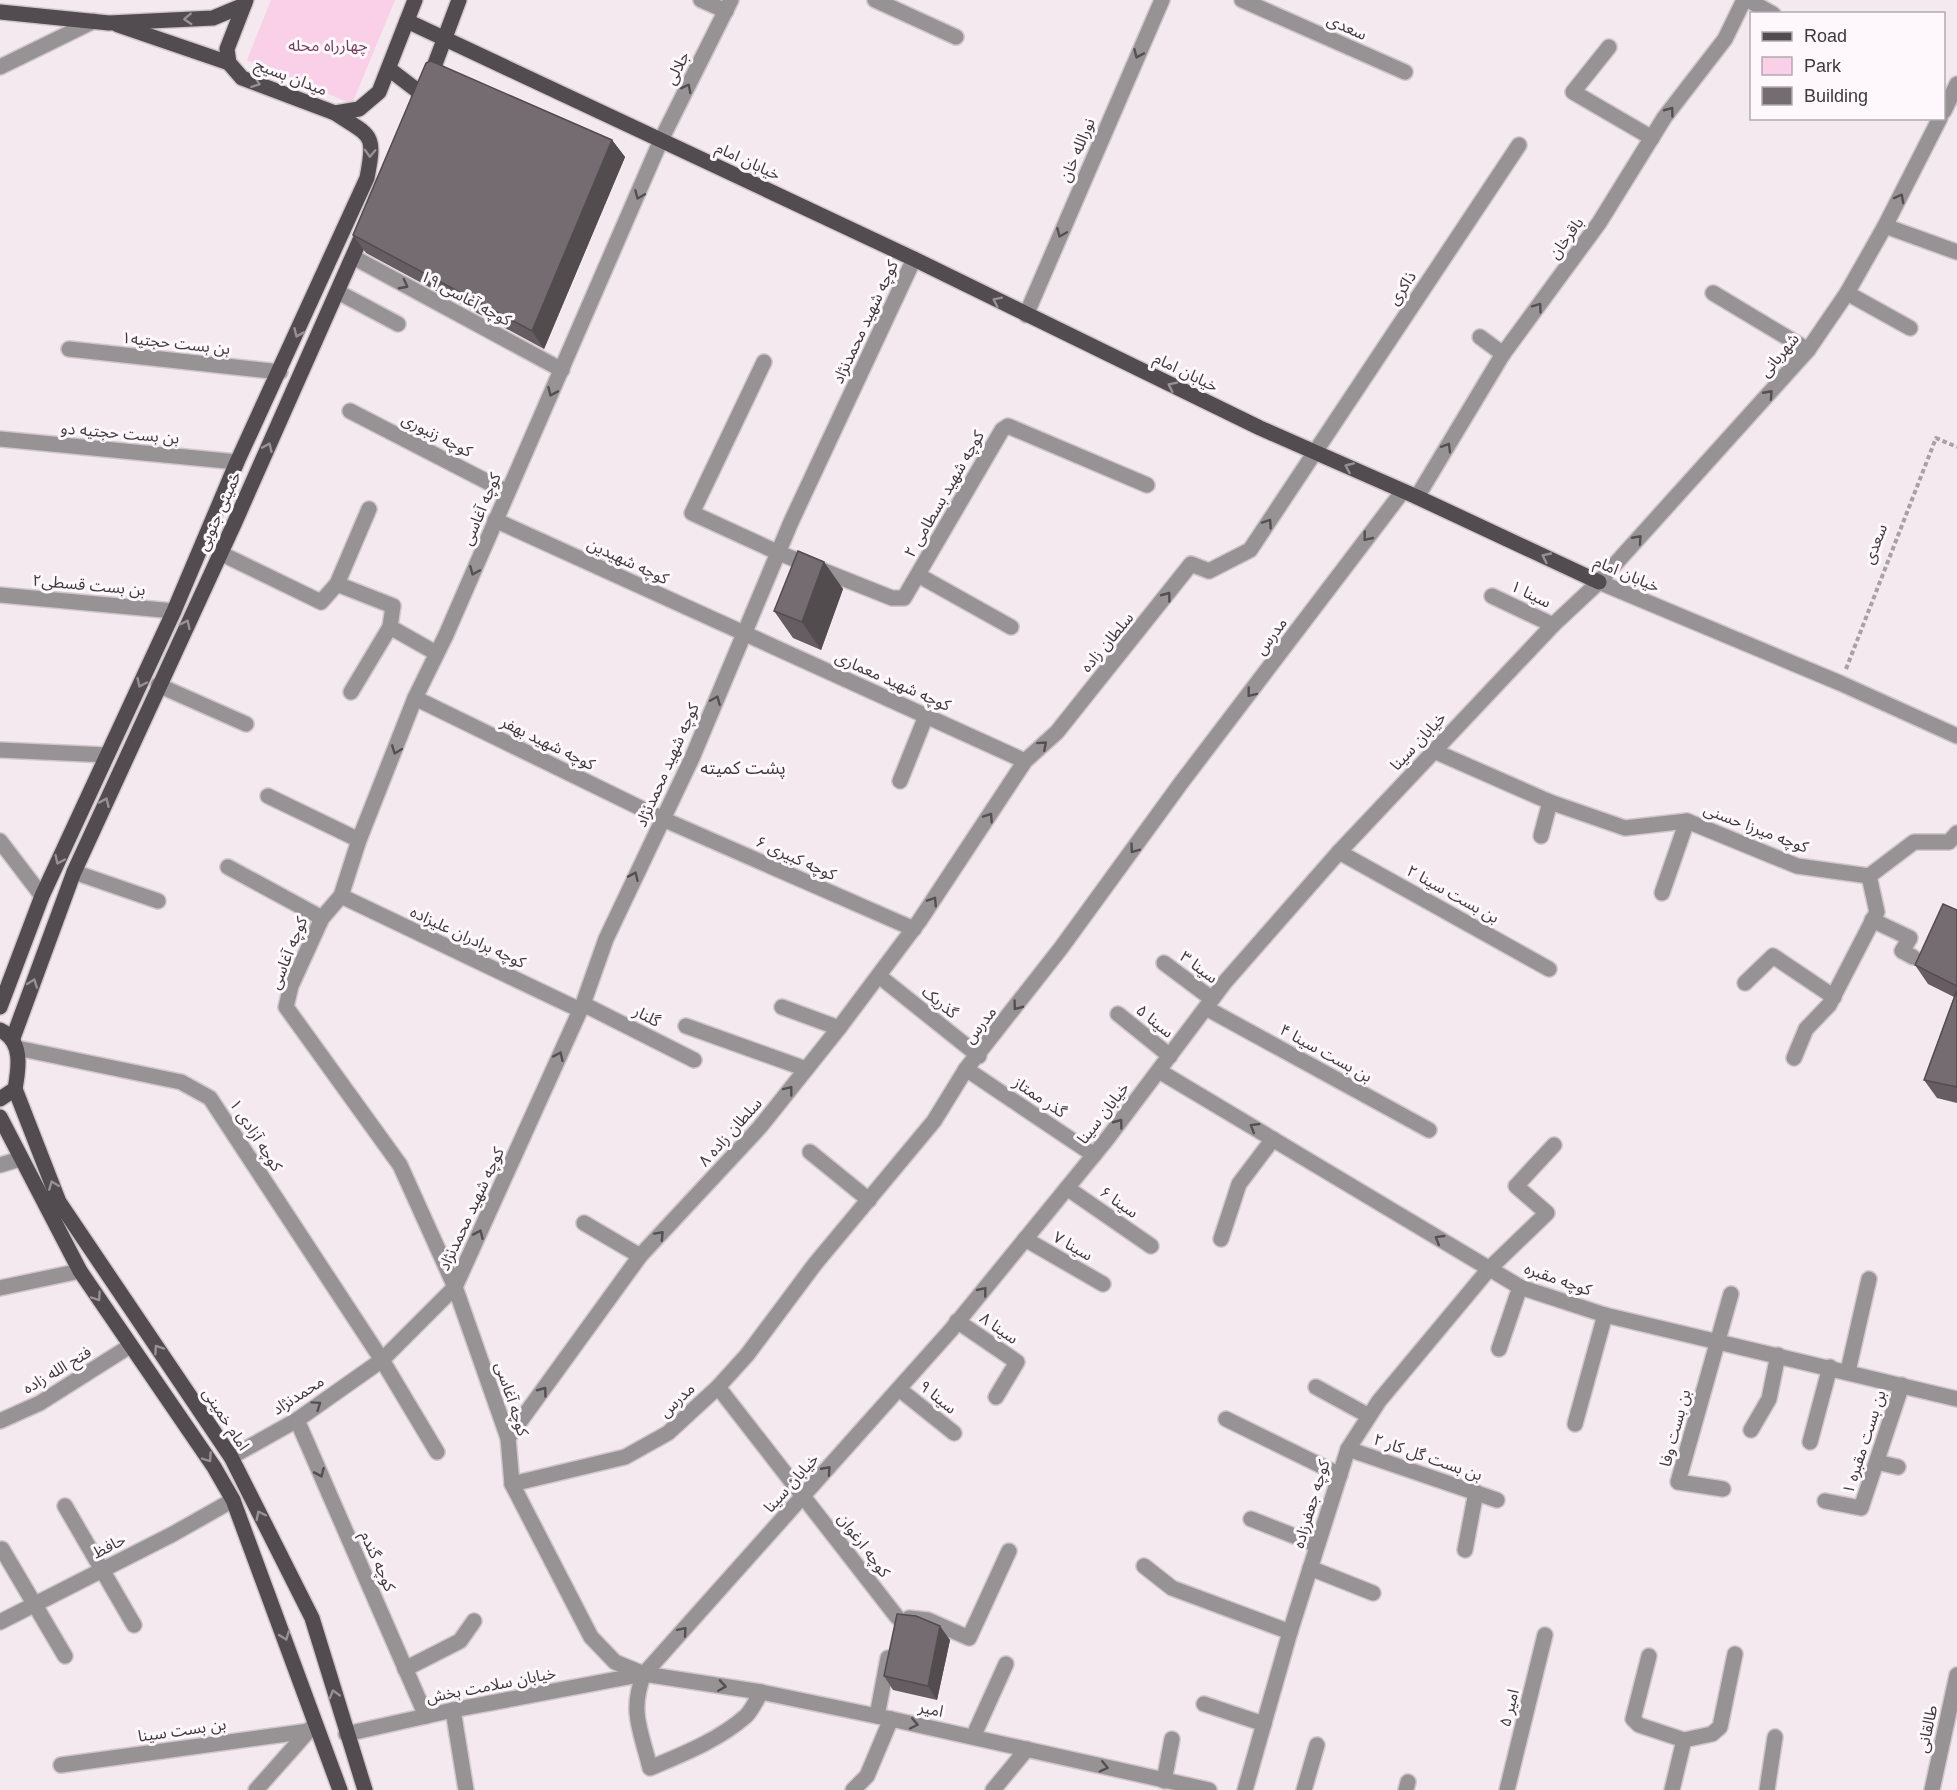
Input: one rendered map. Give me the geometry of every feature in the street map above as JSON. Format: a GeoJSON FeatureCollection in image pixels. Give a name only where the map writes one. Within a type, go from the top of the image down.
{"type":"FeatureCollection","features":[{"type":"Feature","properties":{"kind":"main road","name":"میدان بسیج"},"geometry":{"type":"LineString","coordinates":[[245,2],[227,49],[229,63],[242,78],[335,113],[359,109],[379,92],[415,0]]}},
{"type":"Feature","properties":{"kind":"main road"},"geometry":{"type":"LineString","coordinates":[[389,69],[420,100],[459,0]]}},
{"type":"Feature","properties":{"kind":"main road"},"geometry":{"type":"LineString","coordinates":[[0,12],[102,22],[213,18],[245,2]]}},
{"type":"Feature","properties":{"kind":"main road","name":"خیابان امام"},"geometry":{"type":"LineString","coordinates":[[407,21],[1314,452],[1599,582]]}},
{"type":"Feature","properties":{"kind":"main road"},"geometry":{"type":"LineString","coordinates":[[102,22],[229,63]]}},
{"type":"Feature","properties":{"kind":"main road","name":"خمینی جنوبی"},"geometry":{"type":"LineString","coordinates":[[1,1002],[42,896],[174,611],[237,462],[367,178],[373,149],[367,135],[335,113]]}},
{"type":"Feature","properties":{"kind":"main road","name":"خمینی جنوبی"},"geometry":{"type":"LineString","coordinates":[[15,1089],[18,1070],[10,1039],[74,872],[375,206]]}},
{"type":"Feature","properties":{"kind":"main road"},"geometry":{"type":"LineString","coordinates":[[0,1099],[15,1089]]}},
{"type":"Feature","properties":{"kind":"main road","name":"امام خمینی"},"geometry":{"type":"LineString","coordinates":[[15,1089],[59,1202],[231,1456],[312,1618],[365,1790]]}},
{"type":"Feature","properties":{"kind":"main road"},"geometry":{"type":"LineString","coordinates":[[0,1117],[20,1160],[80,1271],[234,1500],[313,1726],[340,1790]]}},
{"type":"Feature","properties":{"kind":"street"},"geometry":{"type":"LineString","coordinates":[[701,0],[729,6]]}},
{"type":"Feature","properties":{"kind":"street"},"geometry":{"type":"LineString","coordinates":[[874,0],[956,37]]}},
{"type":"Feature","properties":{"kind":"street","name":"نورالله خان"},"geometry":{"type":"LineString","coordinates":[[1026,315],[1162,0]]}},
{"type":"Feature","properties":{"kind":"street","name":"سعدی"},"geometry":{"type":"LineString","coordinates":[[1242,0],[1405,72]]}},
{"type":"Feature","properties":{"kind":"street"},"geometry":{"type":"LineString","coordinates":[[1746,0],[1769,12]]}},
{"type":"Feature","properties":{"kind":"street","name":"باقرخان"},"geometry":{"type":"LineString","coordinates":[[1410,494],[1503,354],[1599,223],[1652,138],[1725,39],[1746,0]]}},
{"type":"Feature","properties":{"kind":"street","name":"جلالی"},"geometry":{"type":"LineString","coordinates":[[661,140],[729,6]]}},
{"type":"Feature","properties":{"kind":"street"},"geometry":{"type":"LineString","coordinates":[[0,66],[102,22]]}},
{"type":"Feature","properties":{"kind":"street"},"geometry":{"type":"LineString","coordinates":[[1609,47],[1573,92],[1652,138]]}},
{"type":"Feature","properties":{"kind":"street"},"geometry":{"type":"LineString","coordinates":[[1945,109],[1957,84]]}},
{"type":"Feature","properties":{"kind":"street","name":"شهربانی"},"geometry":{"type":"LineString","coordinates":[[1599,582],[1808,350],[1847,292],[1885,226],[1939,120]]}},
{"type":"Feature","properties":{"kind":"street","name":"کوچه آغاسی"},"geometry":{"type":"LineString","coordinates":[[644,1674],[615,1662],[591,1637],[512,1484],[508,1438],[455,1287],[400,1165],[286,1007],[291,986],[322,918],[341,896],[359,840],[415,699],[446,635],[661,140]]}},
{"type":"Feature","properties":{"kind":"street","name":"ذاکری"},"geometry":{"type":"LineString","coordinates":[[1250,550],[1519,145]]}},
{"type":"Feature","properties":{"kind":"street"},"geometry":{"type":"LineString","coordinates":[[1885,226],[1957,252]]}},
{"type":"Feature","properties":{"kind":"street","name":"کوچه آغاسی ۱۹"},"geometry":{"type":"LineString","coordinates":[[353,257],[562,370]]}},
{"type":"Feature","properties":{"kind":"street","name":"کوچه شهید محمدنژاد"},"geometry":{"type":"LineString","coordinates":[[455,1287],[582,1007],[606,939],[643,857],[664,820],[746,635],[779,553],[864,364],[914,260]]}},
{"type":"Feature","properties":{"kind":"street"},"geometry":{"type":"LineString","coordinates":[[338,292],[398,324]]}},
{"type":"Feature","properties":{"kind":"street"},"geometry":{"type":"LineString","coordinates":[[1847,292],[1910,328]]}},
{"type":"Feature","properties":{"kind":"street"},"geometry":{"type":"LineString","coordinates":[[1713,293],[1808,350]]}},
{"type":"Feature","properties":{"kind":"street"},"geometry":{"type":"LineString","coordinates":[[1480,337],[1503,354]]}},
{"type":"Feature","properties":{"kind":"street","name":"بن بست حجتیه۱"},"geometry":{"type":"LineString","coordinates":[[69,349],[280,372]]}},
{"type":"Feature","properties":{"kind":"street"},"geometry":{"type":"LineString","coordinates":[[764,362],[692,513],[779,553]]}},
{"type":"Feature","properties":{"kind":"street","name":"کوچه زنبوری"},"geometry":{"type":"LineString","coordinates":[[350,411],[507,492]]}},
{"type":"Feature","properties":{"kind":"street","name":"کوچه شهید بسطامی ۲"},"geometry":{"type":"LineString","coordinates":[[779,553],[899,600],[904,598],[1002,430],[1008,426],[1147,485]]}},
{"type":"Feature","properties":{"kind":"street","name":"بن بست حجتیه دو"},"geometry":{"type":"LineString","coordinates":[[0,439],[237,462]]}},
{"type":"Feature","properties":{"kind":"street","name":"مدرس"},"geometry":{"type":"LineString","coordinates":[[512,1484],[625,1457],[668,1433],[718,1387],[747,1355],[815,1264],[934,1121],[966,1069],[979,1056],[1181,783],[1410,494]]}},
{"type":"Feature","properties":{"kind":"street"},"geometry":{"type":"LineString","coordinates":[[220,553],[321,602],[337,584],[369,509]]}},
{"type":"Feature","properties":{"kind":"street","name":"کوچه شهیدین"},"geometry":{"type":"LineString","coordinates":[[495,520],[746,635]]}},
{"type":"Feature","properties":{"kind":"street","name":"سلطان زاده"},"geometry":{"type":"LineString","coordinates":[[971,843],[1025,761],[1057,732],[1191,564],[1209,571],[1250,550]]}},
{"type":"Feature","properties":{"kind":"street"},"geometry":{"type":"LineString","coordinates":[[918,575],[1011,627]]}},
{"type":"Feature","properties":{"kind":"street","name":"خیابان سینا"},"geometry":{"type":"LineString","coordinates":[[644,1674],[957,1321],[1094,1155],[1209,1004],[1339,852],[1553,625],[1599,582]]}},
{"type":"Feature","properties":{"kind":"street","name":"خیابان امام"},"geometry":{"type":"LineString","coordinates":[[1599,582],[1957,736]]}},
{"type":"Feature","properties":{"kind":"street"},"geometry":{"type":"LineString","coordinates":[[337,584],[393,606],[390,627],[351,692]]}},
{"type":"Feature","properties":{"kind":"street","name":"بن بست قسطی۲"},"geometry":{"type":"LineString","coordinates":[[0,595],[174,611]]}},
{"type":"Feature","properties":{"kind":"street","name":"سینا ۱"},"geometry":{"type":"LineString","coordinates":[[1492,596],[1553,625]]}},
{"type":"Feature","properties":{"kind":"street"},"geometry":{"type":"LineString","coordinates":[[390,627],[436,652]]}},
{"type":"Feature","properties":{"kind":"street","name":"کوچه شهید معماری"},"geometry":{"type":"LineString","coordinates":[[746,635],[1025,761]]}},
{"type":"Feature","properties":{"kind":"street"},"geometry":{"type":"LineString","coordinates":[[158,685],[246,724]]}},
{"type":"Feature","properties":{"kind":"street","name":"کوچه شهید بهفر"},"geometry":{"type":"LineString","coordinates":[[415,699],[664,820]]}},
{"type":"Feature","properties":{"kind":"street"},"geometry":{"type":"LineString","coordinates":[[900,781],[926,716]]}},
{"type":"Feature","properties":{"kind":"street"},"geometry":{"type":"LineString","coordinates":[[0,750],[107,755]]}},
{"type":"Feature","properties":{"kind":"street","name":"کوچه میرزا حسنی"},"geometry":{"type":"LineString","coordinates":[[1434,751],[1550,802],[1625,828],[1687,821],[1797,866],[1869,876]]}},
{"type":"Feature","properties":{"kind":"street"},"geometry":{"type":"LineString","coordinates":[[268,796],[359,840]]}},
{"type":"Feature","properties":{"kind":"street"},"geometry":{"type":"LineString","coordinates":[[1541,836],[1550,802]]}},
{"type":"Feature","properties":{"kind":"street","name":"کوچه کبیری ۶"},"geometry":{"type":"LineString","coordinates":[[664,820],[914,929]]}},
{"type":"Feature","properties":{"kind":"street"},"geometry":{"type":"LineString","coordinates":[[1662,893],[1687,821]]}},
{"type":"Feature","properties":{"kind":"street"},"geometry":{"type":"LineString","coordinates":[[1794,1058],[1806,1029],[1834,997],[1877,912],[1869,876],[1914,842],[1948,842],[1957,833]]}},
{"type":"Feature","properties":{"kind":"street"},"geometry":{"type":"LineString","coordinates":[[0,841],[42,896]]}},
{"type":"Feature","properties":{"kind":"street","name":"سلطان زاده ۸"},"geometry":{"type":"LineString","coordinates":[[508,1438],[640,1256],[760,1127],[839,1028],[914,929],[971,843]]}},
{"type":"Feature","properties":{"kind":"street","name":"بن بست سینا ۲"},"geometry":{"type":"LineString","coordinates":[[1339,852],[1549,969]]}},
{"type":"Feature","properties":{"kind":"street"},"geometry":{"type":"LineString","coordinates":[[228,867],[322,918]]}},
{"type":"Feature","properties":{"kind":"street"},"geometry":{"type":"LineString","coordinates":[[74,872],[159,901]]}},
{"type":"Feature","properties":{"kind":"street","name":"کوچه برادران علیزاده"},"geometry":{"type":"LineString","coordinates":[[341,896],[582,1007]]}},
{"type":"Feature","properties":{"kind":"street"},"geometry":{"type":"LineString","coordinates":[[1872,921],[1911,938],[1902,951],[1913,957]]}},
{"type":"Feature","properties":{"kind":"street"},"geometry":{"type":"LineString","coordinates":[[1745,983],[1773,956],[1834,997]]}},
{"type":"Feature","properties":{"kind":"street","name":"سینا ۳"},"geometry":{"type":"LineString","coordinates":[[1164,963],[1209,1004]]}},
{"type":"Feature","properties":{"kind":"street","name":"گذریک"},"geometry":{"type":"LineString","coordinates":[[879,976],[979,1056]]}},
{"type":"Feature","properties":{"kind":"street","name":"بن بست سینا ۴"},"geometry":{"type":"LineString","coordinates":[[1209,1004],[1429,1130]]}},
{"type":"Feature","properties":{"kind":"street","name":"گلنار"},"geometry":{"type":"LineString","coordinates":[[582,1007],[694,1060]]}},
{"type":"Feature","properties":{"kind":"street"},"geometry":{"type":"LineString","coordinates":[[782,1007],[839,1028]]}},
{"type":"Feature","properties":{"kind":"street","name":"سینا ۵"},"geometry":{"type":"LineString","coordinates":[[1118,1014],[1170,1056]]}},
{"type":"Feature","properties":{"kind":"street"},"geometry":{"type":"LineString","coordinates":[[686,1026],[806,1069]]}},
{"type":"Feature","properties":{"kind":"street","name":"کوچه آزادی ۱"},"geometry":{"type":"LineString","coordinates":[[10,1039],[181,1082],[210,1098],[382,1360],[437,1452]]}},
{"type":"Feature","properties":{"kind":"street","name":"گذر ممتاز"},"geometry":{"type":"LineString","coordinates":[[966,1069],[1094,1155]]}},
{"type":"Feature","properties":{"kind":"street","name":"کوچه مقبره"},"geometry":{"type":"LineString","coordinates":[[1159,1071],[1520,1287],[1605,1315],[1830,1366],[1957,1399]]}},
{"type":"Feature","properties":{"kind":"street"},"geometry":{"type":"LineString","coordinates":[[1221,1239],[1239,1184],[1273,1139]]}},
{"type":"Feature","properties":{"kind":"street","name":"کوچه جعفرزاده"},"geometry":{"type":"LineString","coordinates":[[1245,1790],[1290,1632],[1348,1449],[1369,1416],[1489,1269],[1547,1213],[1516,1186],[1554,1145]]}},
{"type":"Feature","properties":{"kind":"street"},"geometry":{"type":"LineString","coordinates":[[810,1152],[869,1200]]}},
{"type":"Feature","properties":{"kind":"street"},"geometry":{"type":"LineString","coordinates":[[0,1165],[20,1160]]}},
{"type":"Feature","properties":{"kind":"street","name":"سینا ۶"},"geometry":{"type":"LineString","coordinates":[[1067,1188],[1150,1246]]}},
{"type":"Feature","properties":{"kind":"street"},"geometry":{"type":"LineString","coordinates":[[584,1223],[640,1256]]}},
{"type":"Feature","properties":{"kind":"street","name":"سینا ۷"},"geometry":{"type":"LineString","coordinates":[[1025,1239],[1103,1284]]}},
{"type":"Feature","properties":{"kind":"street"},"geometry":{"type":"LineString","coordinates":[[0,1288],[80,1271]]}},
{"type":"Feature","properties":{"kind":"street"},"geometry":{"type":"LineString","coordinates":[[1848,1371],[1869,1279]]}},
{"type":"Feature","properties":{"kind":"street","name":"محمدنژاد"},"geometry":{"type":"LineString","coordinates":[[231,1456],[297,1420],[382,1360],[455,1287]]}},
{"type":"Feature","properties":{"kind":"street"},"geometry":{"type":"LineString","coordinates":[[1499,1349],[1520,1287]]}},
{"type":"Feature","properties":{"kind":"street"},"geometry":{"type":"LineString","coordinates":[[1717,1341],[1731,1294]]}},
{"type":"Feature","properties":{"kind":"street"},"geometry":{"type":"LineString","coordinates":[[1575,1425],[1605,1315]]}},
{"type":"Feature","properties":{"kind":"street","name":"سینا ۸"},"geometry":{"type":"LineString","coordinates":[[957,1321],[1017,1362],[996,1397]]}},
{"type":"Feature","properties":{"kind":"street","name":"بن بست وفا"},"geometry":{"type":"LineString","coordinates":[[1717,1341],[1678,1482],[1723,1490]]}},
{"type":"Feature","properties":{"kind":"street","name":"فتح الله زاده"},"geometry":{"type":"LineString","coordinates":[[0,1421],[40,1403],[130,1346]]}},
{"type":"Feature","properties":{"kind":"street"},"geometry":{"type":"LineString","coordinates":[[1751,1430],[1769,1399],[1778,1355]]}},
{"type":"Feature","properties":{"kind":"street"},"geometry":{"type":"LineString","coordinates":[[1810,1442],[1830,1366]]}},
{"type":"Feature","properties":{"kind":"street","name":"بن بست مقبره ۱"},"geometry":{"type":"LineString","coordinates":[[1825,1501],[1862,1508],[1902,1385]]}},
{"type":"Feature","properties":{"kind":"street","name":"کوچه ارغوان"},"geometry":{"type":"LineString","coordinates":[[718,1387],[804,1496],[894,1628]]}},
{"type":"Feature","properties":{"kind":"street"},"geometry":{"type":"LineString","coordinates":[[1316,1387],[1369,1416]]}},
{"type":"Feature","properties":{"kind":"street","name":"سینا ۹"},"geometry":{"type":"LineString","coordinates":[[899,1389],[954,1433]]}},
{"type":"Feature","properties":{"kind":"street"},"geometry":{"type":"LineString","coordinates":[[1226,1419],[1340,1475]]}},
{"type":"Feature","properties":{"kind":"street","name":"کوچه گندم"},"geometry":{"type":"LineString","coordinates":[[297,1420],[426,1716]]}},
{"type":"Feature","properties":{"kind":"street","name":"بن بست گل کار ۲"},"geometry":{"type":"LineString","coordinates":[[1348,1449],[1497,1500]]}},
{"type":"Feature","properties":{"kind":"street"},"geometry":{"type":"LineString","coordinates":[[1876,1462],[1898,1467]]}},
{"type":"Feature","properties":{"kind":"street"},"geometry":{"type":"LineString","coordinates":[[1465,1550],[1476,1492]]}},
{"type":"Feature","properties":{"kind":"street","name":"حافظ"},"geometry":{"type":"LineString","coordinates":[[0,1622],[234,1500]]}},
{"type":"Feature","properties":{"kind":"street"},"geometry":{"type":"LineString","coordinates":[[65,1506],[134,1624]]}},
{"type":"Feature","properties":{"kind":"street"},"geometry":{"type":"LineString","coordinates":[[1251,1519],[1317,1545]]}},
{"type":"Feature","properties":{"kind":"street"},"geometry":{"type":"LineString","coordinates":[[2,1549],[36,1604],[64,1656]]}},
{"type":"Feature","properties":{"kind":"street"},"geometry":{"type":"LineString","coordinates":[[853,1790],[867,1776],[884,1717],[894,1628],[928,1620],[969,1638],[1009,1551]]}},
{"type":"Feature","properties":{"kind":"street"},"geometry":{"type":"LineString","coordinates":[[1144,1566],[1172,1588],[1290,1632]]}},
{"type":"Feature","properties":{"kind":"street"},"geometry":{"type":"LineString","coordinates":[[1310,1568],[1373,1593]]}},
{"type":"Feature","properties":{"kind":"street"},"geometry":{"type":"LineString","coordinates":[[405,1669],[460,1641],[474,1621]]}},
{"type":"Feature","properties":{"kind":"street","name":"امیر ۵"},"geometry":{"type":"LineString","coordinates":[[1507,1790],[1545,1635]]}},
{"type":"Feature","properties":{"kind":"street"},"geometry":{"type":"LineString","coordinates":[[1649,1656],[1633,1719],[1639,1725],[1684,1740],[1717,1732],[1735,1654]]}},
{"type":"Feature","properties":{"kind":"street"},"geometry":{"type":"LineString","coordinates":[[974,1737],[1006,1664]]}},
{"type":"Feature","properties":{"kind":"street"},"geometry":{"type":"LineString","coordinates":[[644,1674],[636,1692],[634,1708],[650,1768],[694,1749],[747,1716],[761,1692]]}},
{"type":"Feature","properties":{"kind":"street","name":"خیابان سلامت بخش"},"geometry":{"type":"LineString","coordinates":[[346,1734],[453,1710],[644,1674]]}},
{"type":"Feature","properties":{"kind":"street","name":"امیر"},"geometry":{"type":"LineString","coordinates":[[644,1674],[761,1692],[884,1717],[1138,1774],[1190,1788],[1209,1790]]}},
{"type":"Feature","properties":{"kind":"street","name":"طالقانی"},"geometry":{"type":"LineString","coordinates":[[1932,1790],[1957,1675]]}},
{"type":"Feature","properties":{"kind":"street"},"geometry":{"type":"LineString","coordinates":[[1204,1704],[1264,1724]]}},
{"type":"Feature","properties":{"kind":"street"},"geometry":{"type":"LineString","coordinates":[[453,1710],[466,1790]]}},
{"type":"Feature","properties":{"kind":"street"},"geometry":{"type":"LineString","coordinates":[[256,1790],[313,1726]]}},
{"type":"Feature","properties":{"kind":"street","name":"بن بست سینا"},"geometry":{"type":"LineString","coordinates":[[61,1765],[313,1726]]}},
{"type":"Feature","properties":{"kind":"street"},"geometry":{"type":"LineString","coordinates":[[1767,1790],[1775,1737]]}},
{"type":"Feature","properties":{"kind":"street"},"geometry":{"type":"LineString","coordinates":[[1164,1781],[1172,1739]]}},
{"type":"Feature","properties":{"kind":"street"},"geometry":{"type":"LineString","coordinates":[[1672,1790],[1684,1740]]}},
{"type":"Feature","properties":{"kind":"street"},"geometry":{"type":"LineString","coordinates":[[1304,1790],[1317,1745]]}},
{"type":"Feature","properties":{"kind":"street"},"geometry":{"type":"LineString","coordinates":[[993,1790],[1027,1749]]}},
{"type":"Feature","properties":{"kind":"street"},"geometry":{"type":"LineString","coordinates":[[1134,1790],[1138,1774]]}},
{"type":"Feature","properties":{"kind":"path","name":"سعدی"},"geometry":{"type":"LineString","coordinates":[[1840,684],[1936,438],[1957,447]]}},
{"type":"Feature","properties":{"kind":"green space","name":"چهارراه محله"},"geometry":{"type":"Polygon","coordinates":[[[271,0],[395,0],[352,104],[247,60],[271,0]]]}},
{"type":"Feature","properties":{"kind":"building"},"geometry":{"type":"Polygon","coordinates":[[[431,61],[612,140],[532,331],[353,235],[426,63],[431,61]]]}},
{"type":"Feature","properties":{"kind":"building"},"geometry":{"type":"Polygon","coordinates":[[[798,551],[824,562],[802,622],[774,611],[798,551]]]}},
{"type":"Feature","properties":{"kind":"building"},"geometry":{"type":"Polygon","coordinates":[[[1943,904],[1957,910],[1957,986],[1915,965],[1943,904]]]}},
{"type":"Feature","properties":{"kind":"building"},"geometry":{"type":"Polygon","coordinates":[[[1957,990],[1957,1087],[1924,1080],[1957,990]]]}},
{"type":"Feature","properties":{"kind":"building"},"geometry":{"type":"Polygon","coordinates":[[[897,1614],[916,1616],[940,1626],[928,1686],[884,1676],[897,1614]]]}},
{"type":"Feature","properties":{"kind":"district","name":"پشت کمیته"},"geometry":{"type":"Point","coordinates":[743,768]}}]}
